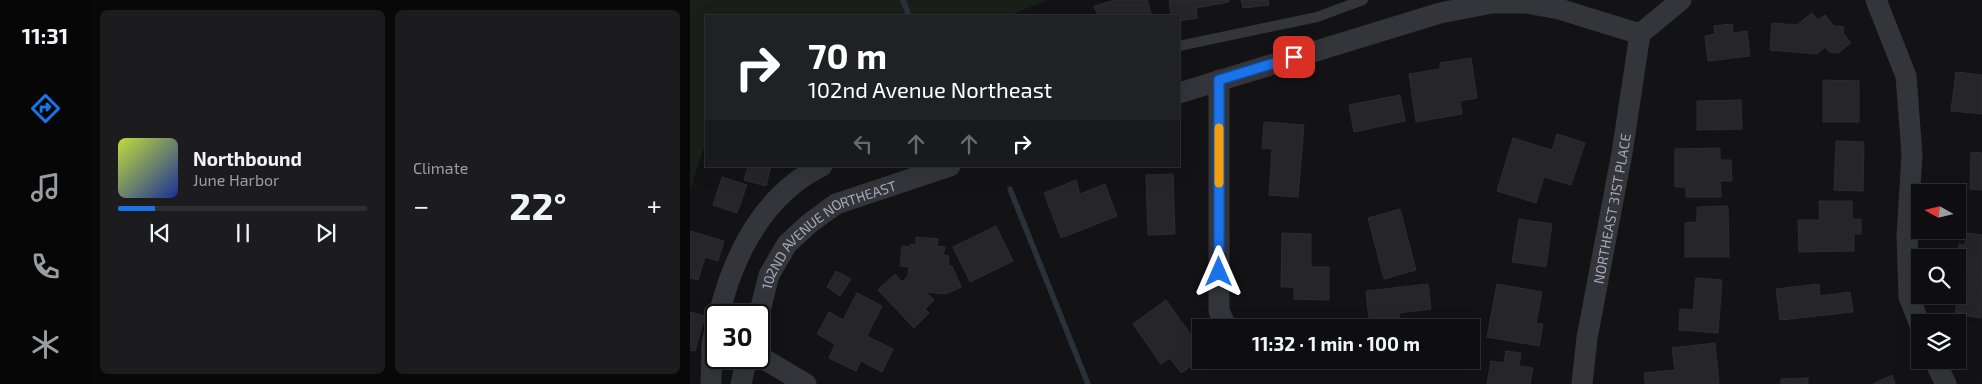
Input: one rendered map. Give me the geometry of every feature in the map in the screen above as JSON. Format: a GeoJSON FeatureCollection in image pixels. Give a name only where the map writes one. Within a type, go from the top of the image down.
{"type":"FeatureCollection","features":[{"type":"Feature","properties":{"kind":"street"},"geometry":{"type":"LineString","coordinates":[[1180,93],[1440,13],[1492,3],[1526,3],[1559,9],[1578,8],[1640,34],[1682,0]]}},
{"type":"Feature","properties":{"kind":"street"},"geometry":{"type":"LineString","coordinates":[[1876,0],[1906,76],[1912,155],[1907,235],[1909,296],[1916,314]]}},
{"type":"Feature","properties":{"kind":"street","name":"NORTHEAST 31ST PLACE"},"geometry":{"type":"LineString","coordinates":[[1582,384],[1587,338],[1622,153],[1640,34]]}},
{"type":"Feature","properties":{"kind":"street"},"geometry":{"type":"LineString","coordinates":[[1219,80],[1219,311],[1223,319]]}},
{"type":"Feature","properties":{"kind":"street"},"geometry":{"type":"LineString","coordinates":[[721,304],[743,249],[760,219],[784,192],[806,174],[820,167]]}},
{"type":"Feature","properties":{"kind":"street","name":"102ND AVENUE NORTHEAST"},"geometry":{"type":"LineString","coordinates":[[762,304],[769,275],[787,244],[810,223],[836,204],[942,167]]}},
{"type":"Feature","properties":{"kind":"street"},"geometry":{"type":"LineString","coordinates":[[770,363],[806,384]]}},
{"type":"Feature","properties":{"kind":"street"},"geometry":{"type":"LineString","coordinates":[[711,369],[711,384]]}},
{"type":"Feature","properties":{"kind":"street"},"geometry":{"type":"LineString","coordinates":[[741,384],[745,369]]}},
{"type":"Feature","properties":{"kind":"street"},"geometry":{"type":"LineString","coordinates":[[1938,369],[1946,384]]}},
{"type":"Feature","properties":{"kind":"lane"},"geometry":{"type":"LineString","coordinates":[[1180,46],[1317,17],[1363,0]]}},
{"type":"Feature","properties":{"kind":"shaded area"},"geometry":{"type":"Polygon","coordinates":[[[690,0],[1048,0],[1010,15],[705,15],[705,144],[690,190],[690,0]]]}},
{"type":"Feature","properties":{"kind":"building"},"geometry":{"type":"Polygon","coordinates":[[[1115,0],[1147,0],[1152,15],[1098,15],[1094,6],[1115,0]]]}},
{"type":"Feature","properties":{"kind":"building"},"geometry":{"type":"Polygon","coordinates":[[[1169,0],[1229,0],[1229,2],[1196,8],[1197,18],[1180,21],[1180,15],[1171,15],[1169,0]]]}},
{"type":"Feature","properties":{"kind":"building"},"geometry":{"type":"Polygon","coordinates":[[[1241,0],[1268,0],[1269,5],[1243,8],[1241,0]]]}},
{"type":"Feature","properties":{"kind":"building"},"geometry":{"type":"Polygon","coordinates":[[[1812,13],[1818,20],[1825,15],[1834,26],[1844,27],[1843,33],[1851,43],[1838,53],[1829,52],[1825,47],[1817,54],[1770,50],[1772,23],[1797,25],[1812,13]]]}},
{"type":"Feature","properties":{"kind":"building"},"geometry":{"type":"Polygon","coordinates":[[[1732,24],[1733,33],[1747,31],[1750,56],[1708,61],[1705,36],[1715,34],[1714,26],[1732,24]]]}},
{"type":"Feature","properties":{"kind":"building"},"geometry":{"type":"Polygon","coordinates":[[[1471,58],[1477,98],[1460,101],[1462,114],[1416,122],[1409,74],[1440,69],[1440,63],[1471,58]]]}},
{"type":"Feature","properties":{"kind":"building"},"geometry":{"type":"Polygon","coordinates":[[[1956,72],[1982,75],[1982,114],[1951,111],[1956,72]]]}},
{"type":"Feature","properties":{"kind":"building"},"geometry":{"type":"Polygon","coordinates":[[[1823,80],[1859,81],[1859,122],[1823,122],[1823,80]]]}},
{"type":"Feature","properties":{"kind":"building"},"geometry":{"type":"Polygon","coordinates":[[[1400,95],[1405,121],[1354,132],[1349,105],[1400,95]]]}},
{"type":"Feature","properties":{"kind":"building"},"geometry":{"type":"Polygon","coordinates":[[[1741,100],[1742,129],[1697,130],[1697,101],[1741,100]]]}},
{"type":"Feature","properties":{"kind":"building"},"geometry":{"type":"Polygon","coordinates":[[[1264,122],[1304,125],[1298,197],[1269,195],[1272,149],[1262,148],[1264,122]]]}},
{"type":"Feature","properties":{"kind":"building"},"geometry":{"type":"Polygon","coordinates":[[[1557,134],[1585,143],[1571,185],[1544,177],[1536,203],[1497,191],[1513,138],[1552,150],[1557,134]]]}},
{"type":"Feature","properties":{"kind":"building"},"geometry":{"type":"Polygon","coordinates":[[[1836,141],[1864,142],[1863,191],[1834,190],[1836,141]]]}},
{"type":"Feature","properties":{"kind":"building"},"geometry":{"type":"Polygon","coordinates":[[[1720,148],[1720,160],[1731,160],[1732,181],[1720,181],[1721,197],[1686,197],[1686,187],[1675,187],[1675,149],[1720,148]]]}},
{"type":"Feature","properties":{"kind":"building"},"geometry":{"type":"Polygon","coordinates":[[[1971,152],[1982,153],[1982,190],[1970,189],[1971,152]]]}},
{"type":"Feature","properties":{"kind":"building"},"geometry":{"type":"Polygon","coordinates":[[[748,167],[771,167],[766,186],[744,180],[748,167]]]}},
{"type":"Feature","properties":{"kind":"building"},"geometry":{"type":"Polygon","coordinates":[[[1173,174],[1175,234],[1148,235],[1146,175],[1173,174]]]}},
{"type":"Feature","properties":{"kind":"building"},"geometry":{"type":"Polygon","coordinates":[[[722,177],[747,185],[737,213],[713,205],[722,177]]]}},
{"type":"Feature","properties":{"kind":"building"},"geometry":{"type":"Polygon","coordinates":[[[1076,180],[1080,194],[1105,184],[1117,216],[1061,238],[1044,193],[1076,180]]]}},
{"type":"Feature","properties":{"kind":"building"},"geometry":{"type":"Polygon","coordinates":[[[1819,201],[1852,201],[1852,219],[1861,219],[1861,234],[1854,234],[1854,251],[1799,252],[1798,220],[1820,220],[1819,201]]]}},
{"type":"Feature","properties":{"kind":"building"},"geometry":{"type":"Polygon","coordinates":[[[1728,206],[1729,257],[1685,257],[1685,223],[1697,222],[1697,207],[1728,206]]]}},
{"type":"Feature","properties":{"kind":"building"},"geometry":{"type":"Polygon","coordinates":[[[1400,209],[1416,270],[1384,279],[1368,218],[1400,209]]]}},
{"type":"Feature","properties":{"kind":"building"},"geometry":{"type":"Polygon","coordinates":[[[1519,219],[1552,224],[1546,267],[1512,262],[1519,219]]]}},
{"type":"Feature","properties":{"kind":"building"},"geometry":{"type":"Polygon","coordinates":[[[996,226],[1013,261],[970,282],[953,247],[996,226]]]}},
{"type":"Feature","properties":{"kind":"building"},"geometry":{"type":"Polygon","coordinates":[[[690,231],[724,241],[718,261],[705,257],[698,280],[690,278],[690,231]]]}},
{"type":"Feature","properties":{"kind":"building"},"geometry":{"type":"Polygon","coordinates":[[[1282,233],[1311,234],[1311,267],[1329,267],[1329,300],[1294,299],[1294,287],[1281,287],[1282,233]]]}},
{"type":"Feature","properties":{"kind":"building"},"geometry":{"type":"Polygon","coordinates":[[[1967,233],[1982,235],[1981,318],[1966,316],[1966,314],[1955,314],[1957,304],[1966,304],[1966,249],[1958,249],[1959,244],[1965,245],[1967,233]]]}},
{"type":"Feature","properties":{"kind":"building"},"geometry":{"type":"Polygon","coordinates":[[[916,237],[938,239],[937,246],[945,247],[943,255],[949,256],[948,266],[952,266],[961,287],[946,294],[926,292],[934,300],[925,309],[929,313],[914,328],[878,290],[895,274],[902,282],[908,276],[909,267],[900,266],[902,246],[910,247],[911,244],[916,245],[916,237]]]}},
{"type":"Feature","properties":{"kind":"building"},"geometry":{"type":"Polygon","coordinates":[[[836,271],[851,279],[840,296],[827,287],[836,271]]]}},
{"type":"Feature","properties":{"kind":"building"},"geometry":{"type":"Polygon","coordinates":[[[1696,278],[1722,280],[1718,333],[1679,330],[1680,309],[1693,310],[1696,278]]]}},
{"type":"Feature","properties":{"kind":"building"},"geometry":{"type":"Polygon","coordinates":[[[1428,284],[1431,309],[1399,313],[1400,319],[1369,319],[1366,291],[1428,284]]]}},
{"type":"Feature","properties":{"kind":"building"},"geometry":{"type":"Polygon","coordinates":[[[1497,284],[1542,292],[1536,323],[1543,324],[1539,346],[1487,337],[1497,284]]]}},
{"type":"Feature","properties":{"kind":"building"},"geometry":{"type":"Polygon","coordinates":[[[1819,284],[1820,296],[1850,292],[1853,312],[1780,320],[1776,289],[1819,284]]]}},
{"type":"Feature","properties":{"kind":"building"},"geometry":{"type":"Polygon","coordinates":[[[857,293],[882,306],[867,336],[893,349],[882,372],[861,361],[856,371],[829,358],[835,344],[817,334],[829,312],[843,320],[857,293]]]}},
{"type":"Feature","properties":{"kind":"building"},"geometry":{"type":"Polygon","coordinates":[[[1166,300],[1192,336],[1192,365],[1181,373],[1170,358],[1161,364],[1133,324],[1166,300]]]}},
{"type":"Feature","properties":{"kind":"building"},"geometry":{"type":"Polygon","coordinates":[[[690,312],[705,316],[695,351],[690,350],[690,312]]]}},
{"type":"Feature","properties":{"kind":"building"},"geometry":{"type":"Polygon","coordinates":[[[1715,343],[1719,384],[1645,384],[1644,373],[1675,370],[1672,348],[1715,343]]]}},
{"type":"Feature","properties":{"kind":"building"},"geometry":{"type":"Polygon","coordinates":[[[1506,351],[1521,353],[1519,366],[1533,368],[1530,384],[1487,384],[1491,361],[1504,363],[1506,351]]]}},
{"type":"Feature","properties":{"kind":"building"},"geometry":{"type":"Polygon","coordinates":[[[1892,375],[1895,384],[1873,384],[1892,375]]]}},
{"type":"Feature","properties":{"kind":"building"},"geometry":{"type":"Polygon","coordinates":[[[1808,378],[1808,384],[1781,384],[1781,379],[1808,378]]]}},
{"type":"Feature","properties":{"kind":"waterway"},"geometry":{"type":"LineString","coordinates":[[903,0],[909,15]]}},
{"type":"Feature","properties":{"kind":"waterway"},"geometry":{"type":"LineString","coordinates":[[1010,189],[1088,384]]}},
{"type":"Feature","properties":{"kind":"slow traffic"},"geometry":{"type":"LineString","coordinates":[[1219,128],[1219,183]]}},
{"type":"Feature","properties":{"kind":"route"},"geometry":{"type":"LineString","coordinates":[[1219,272],[1219,80],[1294,57]]}}]}
